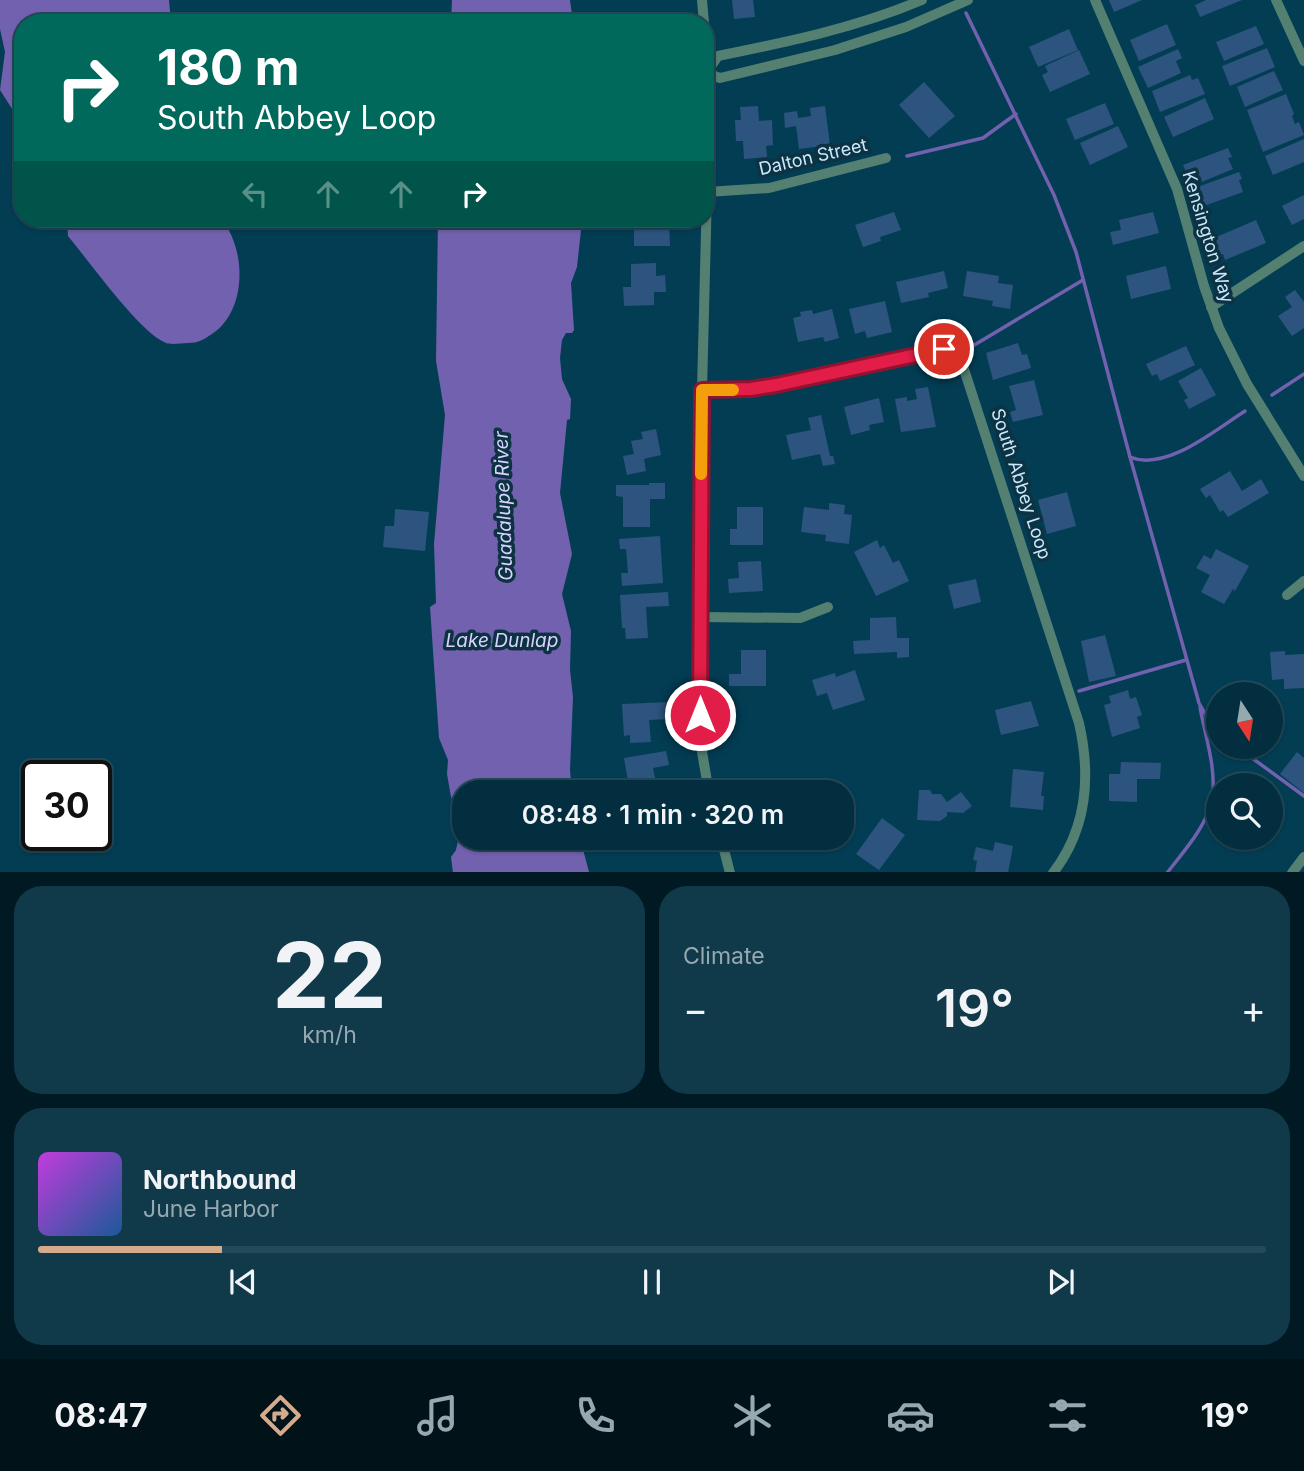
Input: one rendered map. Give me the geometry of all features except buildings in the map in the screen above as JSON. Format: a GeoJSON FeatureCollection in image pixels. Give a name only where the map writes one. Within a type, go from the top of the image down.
{"type":"FeatureCollection","features":[{"type":"Feature","properties":{"kind":"street"},"geometry":{"type":"LineString","coordinates":[[714,62],[718,56],[808,38],[866,21],[922,0]]}},
{"type":"Feature","properties":{"kind":"street"},"geometry":{"type":"LineString","coordinates":[[714,76],[720,78],[835,50],[906,27],[968,0]]}},
{"type":"Feature","properties":{"kind":"street","name":"Kensington Way"},"geometry":{"type":"LineString","coordinates":[[1095,0],[1177,189],[1210,307],[1247,384],[1304,476]]}},
{"type":"Feature","properties":{"kind":"street"},"geometry":{"type":"LineString","coordinates":[[1276,0],[1304,61]]}},
{"type":"Feature","properties":{"kind":"street","name":"Dalton Street"},"geometry":{"type":"LineString","coordinates":[[714,192],[769,188],[886,158]]}},
{"type":"Feature","properties":{"kind":"street"},"geometry":{"type":"LineString","coordinates":[[706,228],[702,390],[700,740],[707,780]]}},
{"type":"Feature","properties":{"kind":"street"},"geometry":{"type":"LineString","coordinates":[[1210,307],[1304,246]]}},
{"type":"Feature","properties":{"kind":"street","name":"South Abbey Loop"},"geometry":{"type":"LineString","coordinates":[[702,390],[751,389],[776,385],[938,349],[953,351],[960,357],[1084,747],[1085,795],[1080,820],[1072,845],[1054,872]]}},
{"type":"Feature","properties":{"kind":"street"},"geometry":{"type":"LineString","coordinates":[[1287,595],[1304,581]]}},
{"type":"Feature","properties":{"kind":"street"},"geometry":{"type":"LineString","coordinates":[[700,617],[800,618],[828,607]]}},
{"type":"Feature","properties":{"kind":"street"},"geometry":{"type":"LineString","coordinates":[[724,850],[730,872]]}},
{"type":"Feature","properties":{"kind":"street"},"geometry":{"type":"LineString","coordinates":[[1293,872],[1304,857]]}},
{"type":"Feature","properties":{"kind":"water"},"geometry":{"type":"Polygon","coordinates":[[[0,0],[169,0],[170,14],[14,14],[14,112],[0,90],[5,52],[0,29],[0,0]]]}},
{"type":"Feature","properties":{"kind":"water"},"geometry":{"type":"Polygon","coordinates":[[[452,0],[570,0],[572,14],[451,14],[452,0]]]}},
{"type":"Feature","properties":{"kind":"water"},"geometry":{"type":"Polygon","coordinates":[[[68,228],[227,228],[239,263],[237,295],[232,311],[224,324],[198,342],[166,343],[129,311],[68,236],[68,228]]]}},
{"type":"Feature","properties":{"kind":"water","name":"Lake Dunlap"},"geometry":{"type":"Polygon","coordinates":[[[438,228],[581,230],[577,267],[571,283],[574,330],[572,333],[566,333],[562,340],[560,358],[562,379],[571,399],[560,493],[572,554],[562,594],[571,631],[571,780],[452,780],[452,799],[451,797],[447,774],[448,760],[439,738],[430,607],[436,603],[434,544],[445,415],[436,361],[438,228]]]}},
{"type":"Feature","properties":{"kind":"water","name":"Lake Dunlap"},"geometry":{"type":"Polygon","coordinates":[[[456,850],[583,850],[589,872],[453,872],[451,857],[456,850]]]}},
{"type":"Feature","properties":{"kind":"waterway"},"geometry":{"type":"LineString","coordinates":[[966,13],[1054,195],[1076,252],[1199,703],[1206,715]]}},
{"type":"Feature","properties":{"kind":"waterway"},"geometry":{"type":"LineString","coordinates":[[907,156],[983,138],[1016,114]]}},
{"type":"Feature","properties":{"kind":"waterway"},"geometry":{"type":"LineString","coordinates":[[971,347],[1083,280]]}},
{"type":"Feature","properties":{"kind":"waterway"},"geometry":{"type":"LineString","coordinates":[[1272,395],[1304,374]]}},
{"type":"Feature","properties":{"kind":"waterway"},"geometry":{"type":"LineString","coordinates":[[1130,457],[1159,459],[1174,454],[1205,438],[1245,411]]}},
{"type":"Feature","properties":{"kind":"waterway"},"geometry":{"type":"LineString","coordinates":[[1079,691],[1186,660]]}},
{"type":"Feature","properties":{"kind":"waterway"},"geometry":{"type":"LineString","coordinates":[[1168,872],[1200,828],[1212,799],[1212,764],[1200,707]]}},
{"type":"Feature","properties":{"kind":"waterway"},"geometry":{"type":"LineString","coordinates":[[1255,760],[1304,796]]}},
{"type":"Feature","properties":{"kind":"slow traffic"},"geometry":{"type":"LineString","coordinates":[[701,474],[702,390],[733,390]]}},
{"type":"Feature","properties":{"kind":"route"},"geometry":{"type":"LineString","coordinates":[[700,715],[702,390],[751,389],[776,385],[944,349]]}},
{"type":"Feature","properties":{"kind":"water label","name":"Guadalupe River"},"geometry":{"type":"Point","coordinates":[503,506]}}]}
